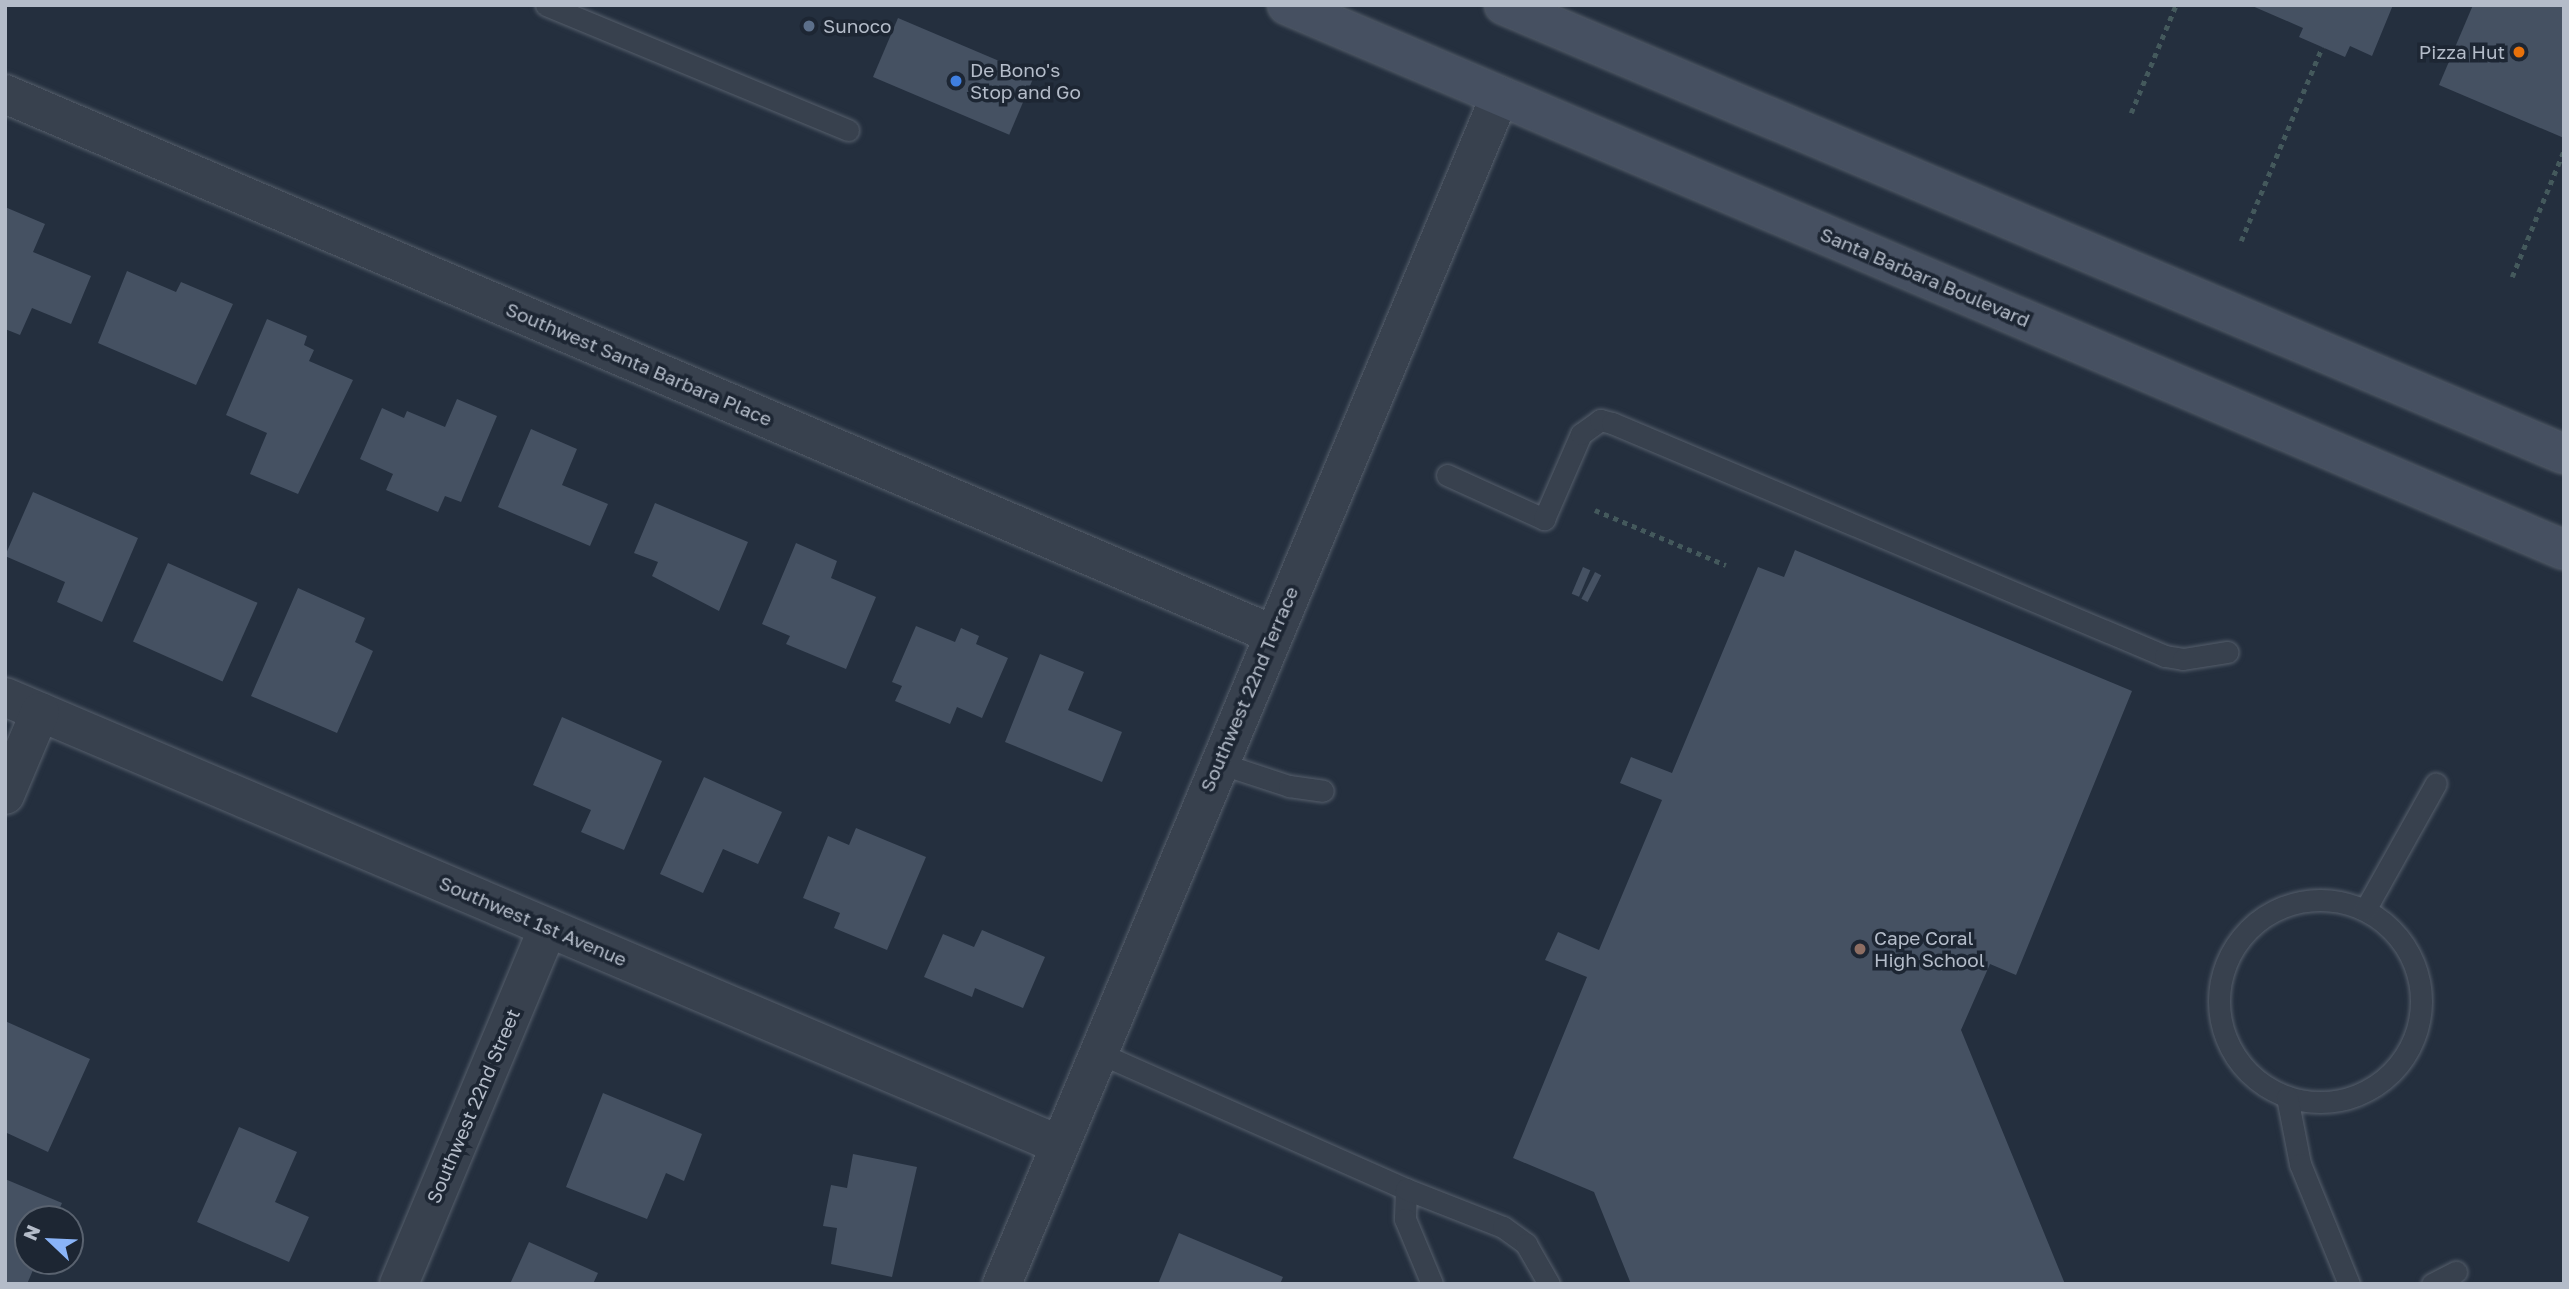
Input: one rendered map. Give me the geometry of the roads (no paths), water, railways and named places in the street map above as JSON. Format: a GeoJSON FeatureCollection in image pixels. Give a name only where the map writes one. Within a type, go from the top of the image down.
{"type":"FeatureCollection","features":[{"type":"Feature","properties":{"kind":"main road","name":"Santa Barbara Boulevard"},"geometry":{"type":"LineString","coordinates":[[1287,5],[2564,550]]}},
{"type":"Feature","properties":{"kind":"main road"},"geometry":{"type":"LineString","coordinates":[[1504,5],[2564,454]]}},
{"type":"Feature","properties":{"kind":"street","name":"Southwest Santa Barbara Place"},"geometry":{"type":"LineString","coordinates":[[5,94],[1272,634]]}},
{"type":"Feature","properties":{"kind":"street","name":"Southwest 22nd Terrace"},"geometry":{"type":"LineString","coordinates":[[1002,1284],[1272,634],[1500,96]]}},
{"type":"Feature","properties":{"kind":"street","name":"Southwest 1st Avenue"},"geometry":{"type":"LineString","coordinates":[[5,698],[1060,1145]]}},
{"type":"Feature","properties":{"kind":"street"},"geometry":{"type":"LineString","coordinates":[[5,794],[40,712]]}},
{"type":"Feature","properties":{"kind":"street","name":"Southwest 22nd Street"},"geometry":{"type":"LineString","coordinates":[[399,1284],[548,928]]}},
{"type":"Feature","properties":{"kind":"lane"},"geometry":{"type":"LineString","coordinates":[[546,5],[848,130]]}},
{"type":"Feature","properties":{"kind":"lane"},"geometry":{"type":"LineString","coordinates":[[1447,475],[1544,519],[1581,434],[1600,420],[2165,656],[2183,659],[2227,652]]}},
{"type":"Feature","properties":{"kind":"lane"},"geometry":{"type":"LineString","coordinates":[[1219,763],[1289,786],[1322,791]]}},
{"type":"Feature","properties":{"kind":"lane"},"geometry":{"type":"LineString","coordinates":[[2365,911],[2436,783]]}},
{"type":"Feature","properties":{"kind":"lane"},"geometry":{"type":"LineString","coordinates":[[2297,902],[2343,902],[2365,911],[2397,935],[2417,970],[2421,1011],[2417,1031],[2397,1066],[2365,1091],[2326,1102],[2287,1097],[2248,1071],[2224,1031],[2220,1008],[2227,962],[2255,924],[2297,902]]}},
{"type":"Feature","properties":{"kind":"lane"},"geometry":{"type":"LineString","coordinates":[[1099,1053],[1405,1189],[1503,1227],[1526,1244],[1549,1284]]}},
{"type":"Feature","properties":{"kind":"lane"},"geometry":{"type":"LineString","coordinates":[[2287,1097],[2300,1164],[2349,1284]]}},
{"type":"Feature","properties":{"kind":"lane"},"geometry":{"type":"LineString","coordinates":[[1405,1189],[1405,1219],[1432,1284]]}},
{"type":"Feature","properties":{"kind":"lane"},"geometry":{"type":"LineString","coordinates":[[2432,1284],[2456,1272]]}},
{"type":"Feature","properties":{"kind":"place","name":"Sunoco"},"geometry":{"type":"Point","coordinates":[809,26]}},
{"type":"Feature","properties":{"kind":"place","name":"Pizza Hut"},"geometry":{"type":"Point","coordinates":[2519,52]}},
{"type":"Feature","properties":{"kind":"place","name":"De Bono's Stop and Go"},"geometry":{"type":"Point","coordinates":[956,81]}},
{"type":"Feature","properties":{"kind":"place","name":"Cape Coral High School"},"geometry":{"type":"Point","coordinates":[1860,949]}}]}
